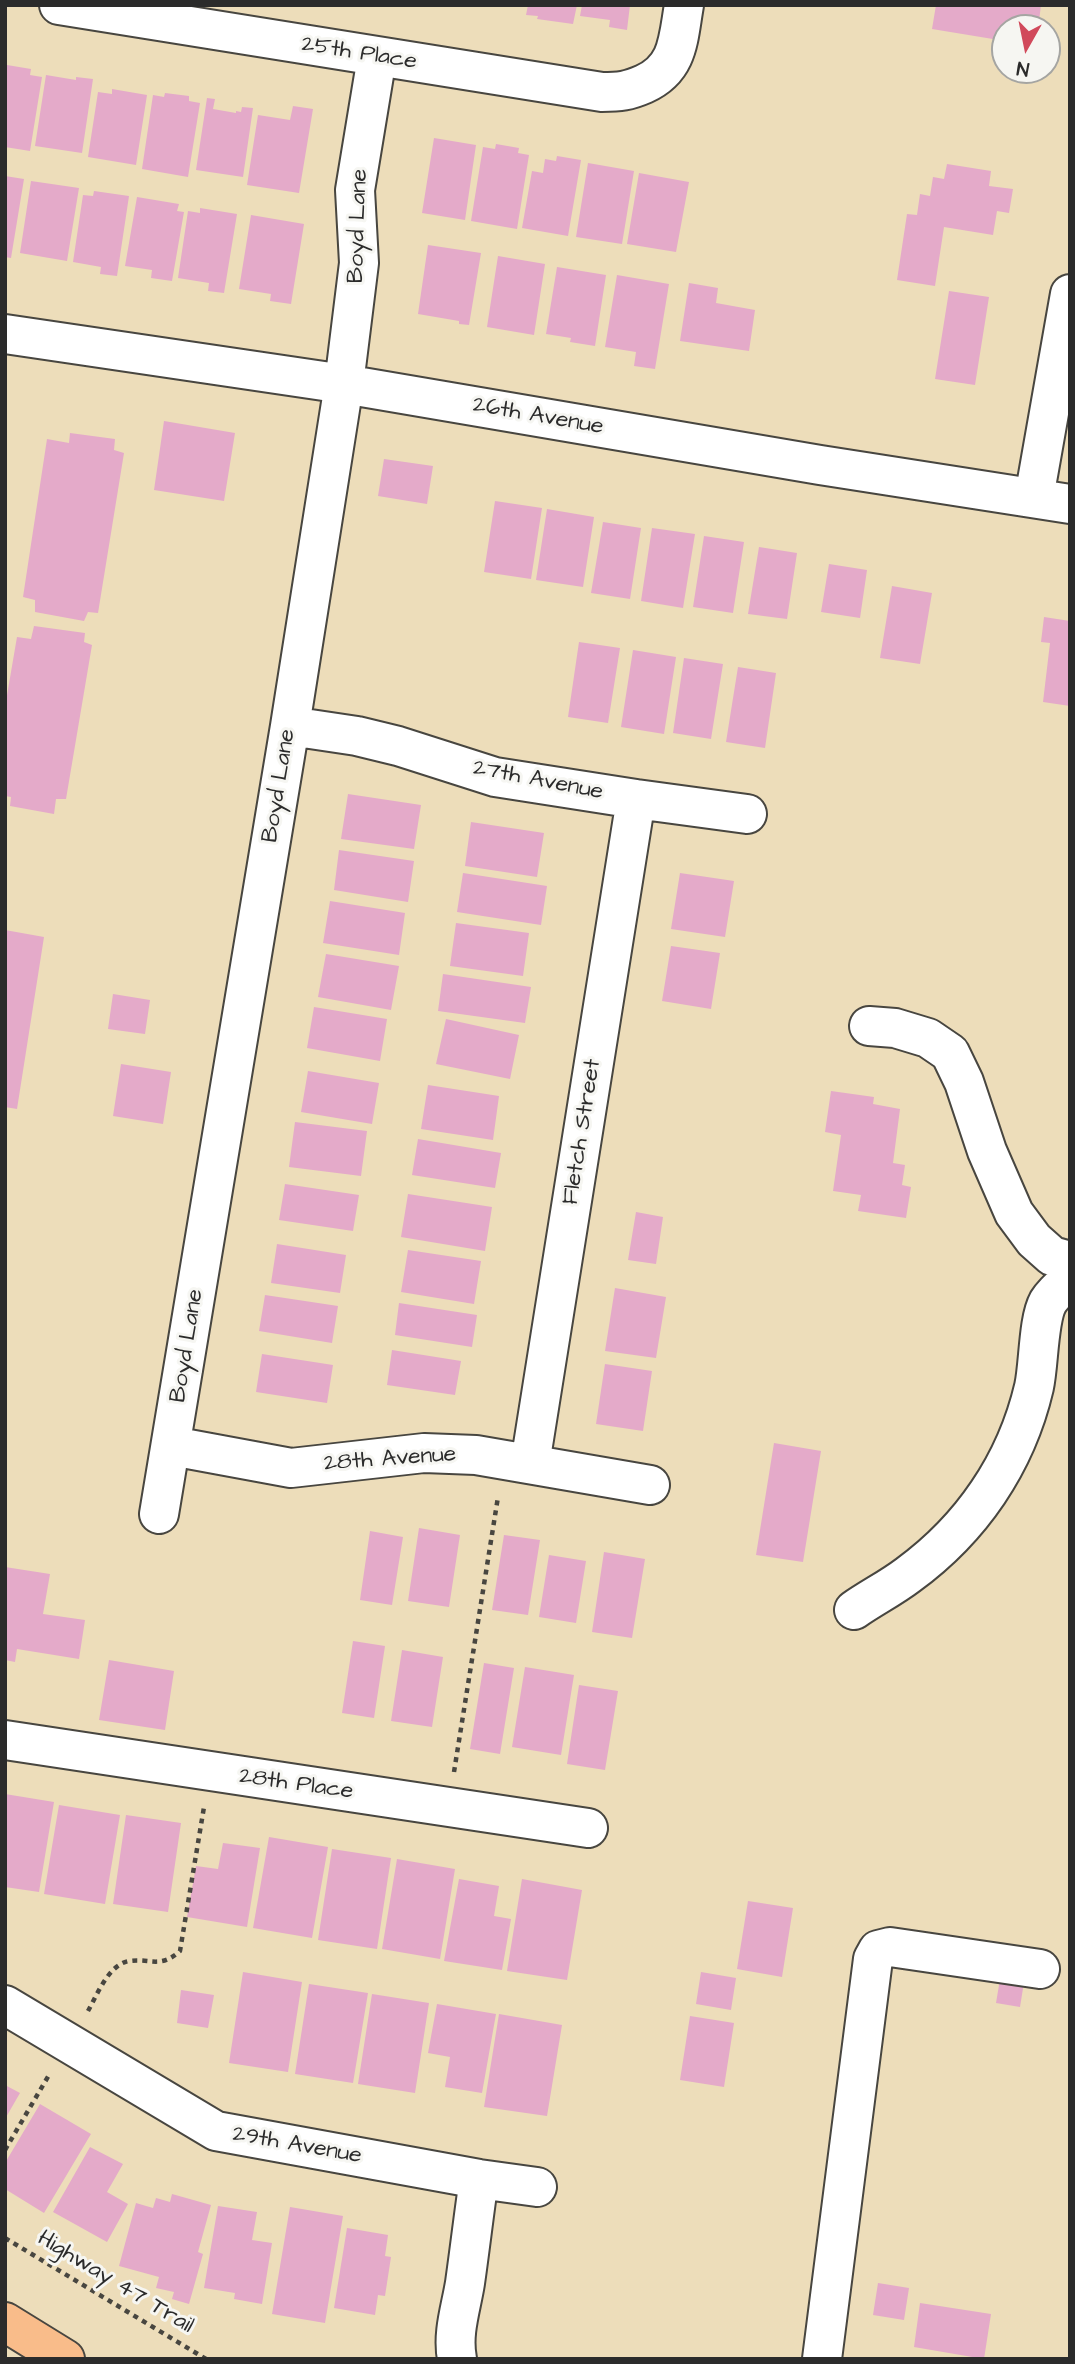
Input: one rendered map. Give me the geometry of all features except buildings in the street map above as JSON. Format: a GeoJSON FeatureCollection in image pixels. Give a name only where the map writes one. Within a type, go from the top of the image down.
{"type":"FeatureCollection","features":[{"type":"Feature","properties":{"kind":"main road"},"geometry":{"type":"LineString","coordinates":[[5,2322],[65,2359]]}},
{"type":"Feature","properties":{"kind":"street","name":"25th Place"},"geometry":{"type":"LineString","coordinates":[[59,5],[602,92],[624,92],[663,73],[677,48],[684,5]]}},
{"type":"Feature","properties":{"kind":"street","name":"Boyd Lane"},"geometry":{"type":"LineString","coordinates":[[159,1514],[344,384],[359,263],[355,190],[377,57]]}},
{"type":"Feature","properties":{"kind":"street"},"geometry":{"type":"LineString","coordinates":[[1052,501],[1070,294]]}},
{"type":"Feature","properties":{"kind":"street","name":"26th Avenue"},"geometry":{"type":"LineString","coordinates":[[5,334],[344,384],[847,470],[1052,501]]}},
{"type":"Feature","properties":{"kind":"street","name":"27th Avenue"},"geometry":{"type":"LineString","coordinates":[[290,726],[357,736],[398,746],[495,777],[747,814]]}},
{"type":"Feature","properties":{"kind":"street","name":"Fletch Street"},"geometry":{"type":"LineString","coordinates":[[517,1462],[636,799]]}},
{"type":"Feature","properties":{"kind":"street"},"geometry":{"type":"LineString","coordinates":[[869,1026],[895,1028],[928,1038],[950,1053],[964,1082],[987,1151],[1014,1213],[1034,1241],[1052,1256],[1070,1261]]}},
{"type":"Feature","properties":{"kind":"street"},"geometry":{"type":"LineString","coordinates":[[854,1610],[932,1556],[972,1515],[991,1490],[1012,1449],[1034,1386],[1047,1303],[1070,1279]]}},
{"type":"Feature","properties":{"kind":"street","name":"28th Avenue"},"geometry":{"type":"LineString","coordinates":[[172,1446],[291,1468],[424,1452],[476,1455],[650,1485]]}},
{"type":"Feature","properties":{"kind":"street","name":"28th Place"},"geometry":{"type":"LineString","coordinates":[[5,1740],[588,1828]]}},
{"type":"Feature","properties":{"kind":"street"},"geometry":{"type":"LineString","coordinates":[[822,2359],[873,1959],[878,1950],[890,1947],[1040,1969]]}},
{"type":"Feature","properties":{"kind":"street","name":"29th Avenue"},"geometry":{"type":"LineString","coordinates":[[5,2005],[216,2131],[537,2187]]}},
{"type":"Feature","properties":{"kind":"street"},"geometry":{"type":"LineString","coordinates":[[457,2359],[457,2317],[479,2179]]}},
{"type":"Feature","properties":{"kind":"path"},"geometry":{"type":"LineString","coordinates":[[448,1807],[517,1462]]}},
{"type":"Feature","properties":{"kind":"path"},"geometry":{"type":"LineString","coordinates":[[5,2150],[107,1978],[117,1967],[128,1961],[170,1961],[180,1951],[210,1772]]}},
{"type":"Feature","properties":{"kind":"path","name":"Highway 47 Trail"},"geometry":{"type":"LineString","coordinates":[[5,2238],[206,2359]]}}]}
